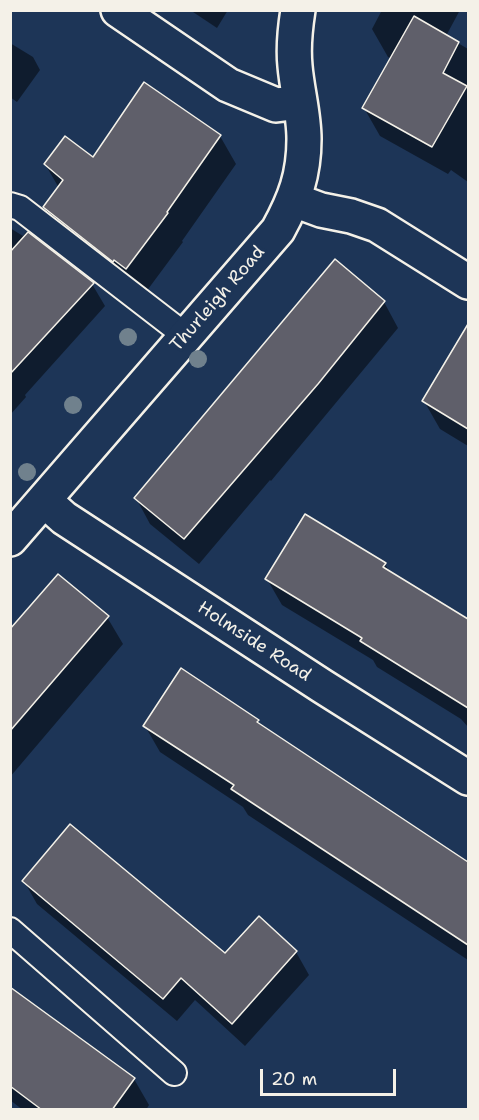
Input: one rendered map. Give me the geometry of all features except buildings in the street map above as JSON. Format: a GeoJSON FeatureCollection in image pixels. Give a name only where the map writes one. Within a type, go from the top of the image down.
{"type":"FeatureCollection","features":[{"type":"Feature","properties":{"kind":"street"},"geometry":{"type":"LineString","coordinates":[[118,10],[228,85],[276,105],[300,102]]}},
{"type":"Feature","properties":{"kind":"street","name":"Thurleigh Road"},"geometry":{"type":"LineString","coordinates":[[10,539],[278,230],[294,201],[300,175],[304,138],[295,65],[298,10]]}},
{"type":"Feature","properties":{"kind":"street"},"geometry":{"type":"LineString","coordinates":[[294,201],[377,225],[468,282]]}},
{"type":"Feature","properties":{"kind":"street","name":"Holmside Road"},"geometry":{"type":"LineString","coordinates":[[44,500],[64,518],[468,778]]}},
{"type":"Feature","properties":{"kind":"lane"},"geometry":{"type":"LineString","coordinates":[[10,205],[20,208],[186,336]]}},
{"type":"Feature","properties":{"kind":"lane"},"geometry":{"type":"LineString","coordinates":[[10,930],[174,1073]]}}]}
